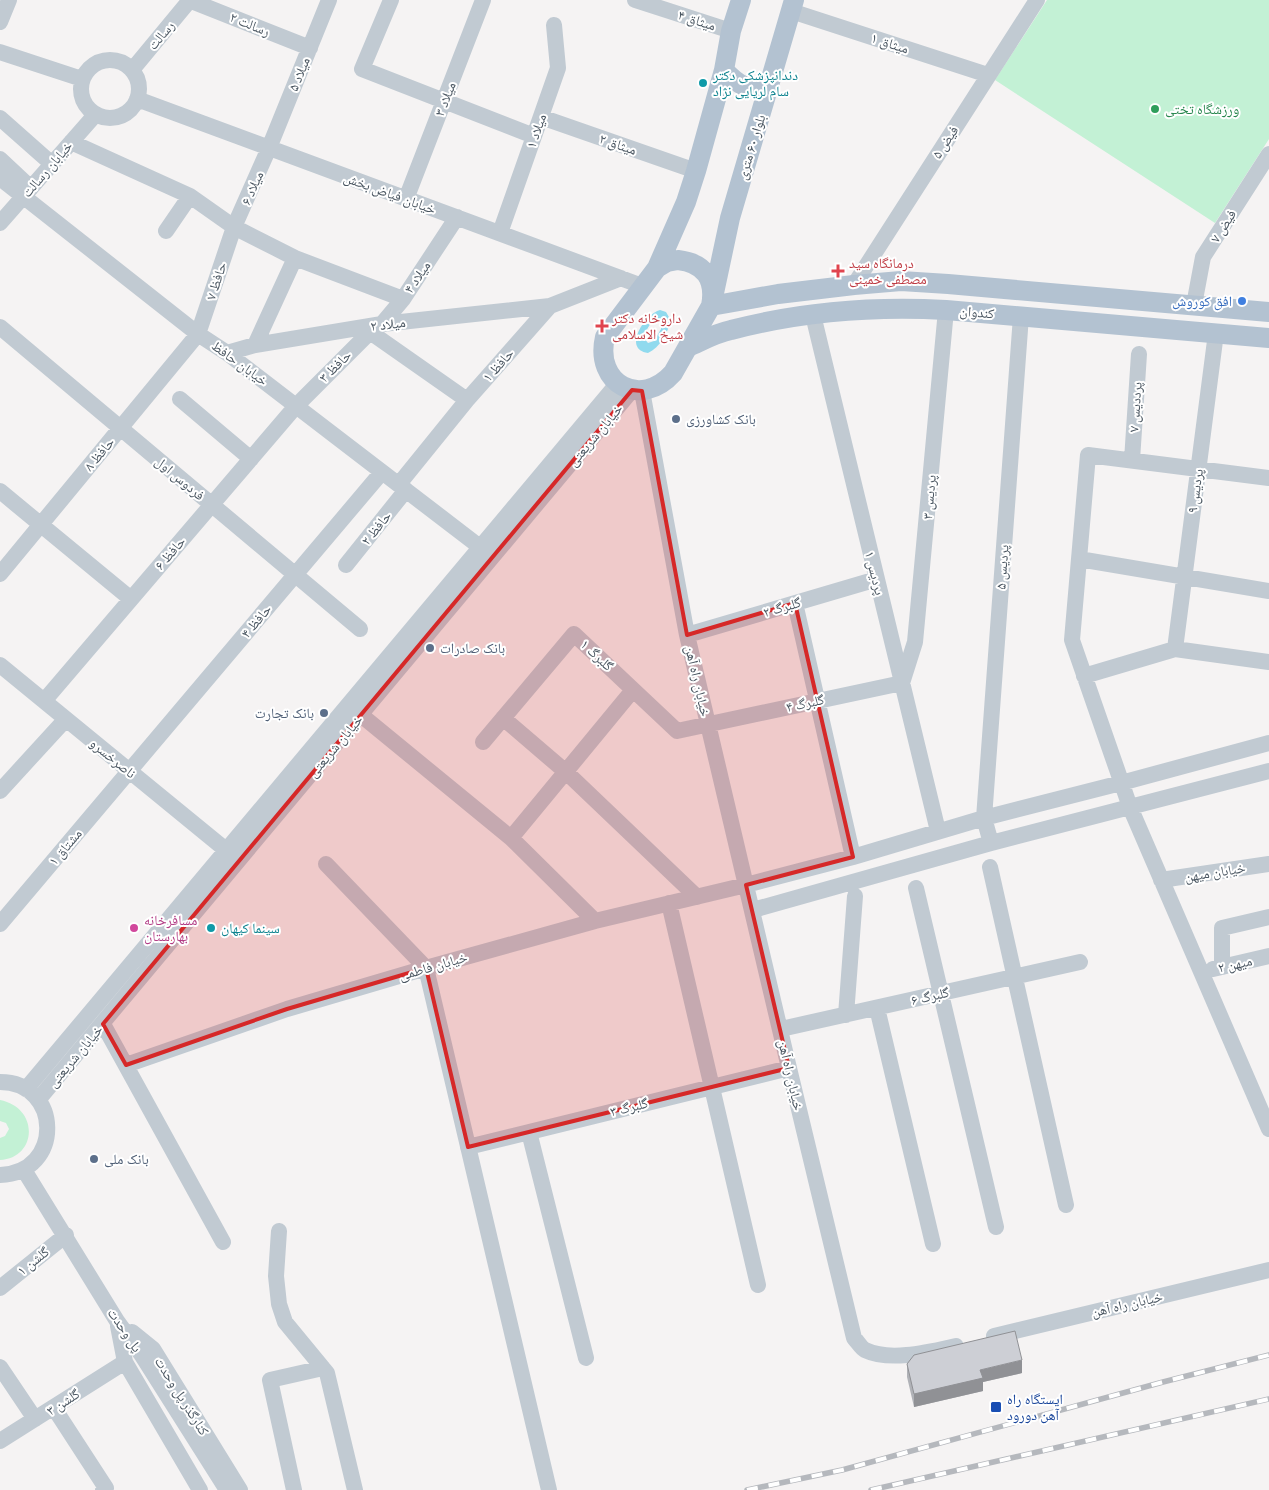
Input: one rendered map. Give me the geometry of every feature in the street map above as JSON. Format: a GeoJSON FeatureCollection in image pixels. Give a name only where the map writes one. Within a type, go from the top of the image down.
{"type":"FeatureCollection","features":[{"type":"Feature","properties":{"kind":"main road"},"geometry":{"type":"LineString","coordinates":[[658,268],[686,202],[696,171],[724,70],[731,31],[741,0]]}},
{"type":"Feature","properties":{"kind":"main road","name":"بلوار ۶۰ متری"},"geometry":{"type":"LineString","coordinates":[[631,388],[654,388],[665,382],[673,373],[712,301],[730,218],[793,6]]}},
{"type":"Feature","properties":{"kind":"main road"},"geometry":{"type":"LineString","coordinates":[[724,70],[740,85],[748,88],[768,89]]}},
{"type":"Feature","properties":{"kind":"main road"},"geometry":{"type":"LineString","coordinates":[[631,388],[609,374],[602,350],[605,337],[642,286],[658,268],[667,262],[678,260],[694,264],[707,274],[712,284],[712,301]]}},
{"type":"Feature","properties":{"kind":"main road","name":"کندوان"},"geometry":{"type":"LineString","coordinates":[[712,301],[854,284],[901,281],[1269,312]]}},
{"type":"Feature","properties":{"kind":"main road","name":"کندوان"},"geometry":{"type":"LineString","coordinates":[[688,347],[729,330],[813,315],[902,307],[1269,338]]}},
{"type":"Feature","properties":{"kind":"main road"},"geometry":{"type":"LineString","coordinates":[[1216,334],[1218,308]]}},
{"type":"Feature","properties":{"kind":"street"},"geometry":{"type":"LineString","coordinates":[[0,22],[9,0]]}},
{"type":"Feature","properties":{"kind":"street","name":"رسالت ۲"},"geometry":{"type":"LineString","coordinates":[[190,0],[310,48]]}},
{"type":"Feature","properties":{"kind":"street","name":"رسالت"},"geometry":{"type":"LineString","coordinates":[[132,70],[190,0]]}},
{"type":"Feature","properties":{"kind":"street","name":"میلاد ۵"},"geometry":{"type":"LineString","coordinates":[[269,148],[330,0]]}},
{"type":"Feature","properties":{"kind":"street"},"geometry":{"type":"LineString","coordinates":[[391,0],[362,69],[534,136]]}},
{"type":"Feature","properties":{"kind":"street","name":"میلاد ۳"},"geometry":{"type":"LineString","coordinates":[[406,199],[483,0]]}},
{"type":"Feature","properties":{"kind":"street","name":"میثاق ۴"},"geometry":{"type":"LineString","coordinates":[[637,0],[731,31]]}},
{"type":"Feature","properties":{"kind":"street","name":"فیض ۵"},"geometry":{"type":"LineString","coordinates":[[854,284],[988,75],[1029,2]]}},
{"type":"Feature","properties":{"kind":"street","name":"میثاق ۱"},"geometry":{"type":"LineString","coordinates":[[793,6],[988,75]]}},
{"type":"Feature","properties":{"kind":"street","name":"میلاد ۱"},"geometry":{"type":"LineString","coordinates":[[500,234],[558,68],[554,26]]}},
{"type":"Feature","properties":{"kind":"street"},"geometry":{"type":"LineString","coordinates":[[0,52],[82,79]]}},
{"type":"Feature","properties":{"kind":"street"},"geometry":{"type":"LineString","coordinates":[[105,60],[114,60],[124,63],[132,70],[138,79],[138,99],[125,114],[114,118],[105,118],[95,115],[87,108],[82,99],[80,89],[82,79],[87,70],[94,64],[105,60]]}},
{"type":"Feature","properties":{"kind":"street","name":"خیابان فیاض بخش"},"geometry":{"type":"LineString","coordinates":[[138,99],[642,286]]}},
{"type":"Feature","properties":{"kind":"street","name":"خیابان رسالت"},"geometry":{"type":"LineString","coordinates":[[0,223],[95,115]]}},
{"type":"Feature","properties":{"kind":"street"},"geometry":{"type":"LineString","coordinates":[[0,118],[52,164]]}},
{"type":"Feature","properties":{"kind":"street","name":"میثاق ۲"},"geometry":{"type":"LineString","coordinates":[[541,118],[696,171]]}},
{"type":"Feature","properties":{"kind":"street"},"geometry":{"type":"LineString","coordinates":[[71,142],[190,196],[234,227],[295,258],[402,299]]}},
{"type":"Feature","properties":{"kind":"street","name":"میلاد ۶"},"geometry":{"type":"LineString","coordinates":[[234,227],[269,148]]}},
{"type":"Feature","properties":{"kind":"street"},"geometry":{"type":"LineString","coordinates":[[0,159],[27,192]]}},
{"type":"Feature","properties":{"kind":"street","name":"فیض ۷"},"geometry":{"type":"LineString","coordinates":[[1194,305],[1203,258],[1267,161]]}},
{"type":"Feature","properties":{"kind":"street","name":"خیابان حافظ"},"geometry":{"type":"LineString","coordinates":[[0,178],[27,192],[198,334],[299,403],[382,472],[480,547]]}},
{"type":"Feature","properties":{"kind":"street"},"geometry":{"type":"LineString","coordinates":[[166,232],[190,196]]}},
{"type":"Feature","properties":{"kind":"street","name":"میلاد ۴"},"geometry":{"type":"LineString","coordinates":[[376,328],[402,299],[457,217]]}},
{"type":"Feature","properties":{"kind":"street","name":"حافظ ۷"},"geometry":{"type":"LineString","coordinates":[[198,334],[234,227]]}},
{"type":"Feature","properties":{"kind":"street"},"geometry":{"type":"LineString","coordinates":[[255,345],[295,258]]}},
{"type":"Feature","properties":{"kind":"street","name":"حافظ ۱"},"geometry":{"type":"LineString","coordinates":[[402,487],[467,400],[550,306],[621,278]]}},
{"type":"Feature","properties":{"kind":"street","name":"میلاد ۲"},"geometry":{"type":"LineString","coordinates":[[227,353],[255,345],[550,306]]}},
{"type":"Feature","properties":{"kind":"street","name":"پردیس ۳"},"geometry":{"type":"LineString","coordinates":[[902,683],[915,642],[946,310]]}},
{"type":"Feature","properties":{"kind":"street","name":"پردیس ۱"},"geometry":{"type":"LineString","coordinates":[[813,315],[938,831]]}},
{"type":"Feature","properties":{"kind":"street","name":"پردیس ۵"},"geometry":{"type":"LineString","coordinates":[[991,843],[984,818],[1021,316]]}},
{"type":"Feature","properties":{"kind":"street","name":"فردوس اول"},"geometry":{"type":"LineString","coordinates":[[0,328],[360,629]]}},
{"type":"Feature","properties":{"kind":"street"},"geometry":{"type":"LineString","coordinates":[[376,328],[467,400]]}},
{"type":"Feature","properties":{"kind":"street","name":"حافظ ۳"},"geometry":{"type":"LineString","coordinates":[[299,403],[376,328]]}},
{"type":"Feature","properties":{"kind":"street","name":"حافظ ۸"},"geometry":{"type":"LineString","coordinates":[[0,574],[198,334]]}},
{"type":"Feature","properties":{"kind":"street","name":"پردیس ۹"},"geometry":{"type":"LineString","coordinates":[[1174,649],[1216,334]]}},
{"type":"Feature","properties":{"kind":"street","name":"پرددیس ۷"},"geometry":{"type":"LineString","coordinates":[[1132,460],[1139,354]]}},
{"type":"Feature","properties":{"kind":"street","name":"خیابان شریعتی"},"geometry":{"type":"LineString","coordinates":[[32,1095],[226,850],[480,547],[631,388]]}},
{"type":"Feature","properties":{"kind":"street","name":"خیابان شریعتی"},"geometry":{"type":"LineString","coordinates":[[32,1095],[102,1024],[631,388]]}},
{"type":"Feature","properties":{"kind":"street","name":"خیابان راه آهن"},"geometry":{"type":"LineString","coordinates":[[631,388],[687,635],[854,1338],[863,1349],[881,1356],[911,1354],[978,1340],[1269,1270]]}},
{"type":"Feature","properties":{"kind":"street"},"geometry":{"type":"LineString","coordinates":[[180,399],[251,460]]}},
{"type":"Feature","properties":{"kind":"street","name":"حافظ ۶"},"geometry":{"type":"LineString","coordinates":[[44,701],[299,403]]}},
{"type":"Feature","properties":{"kind":"street"},"geometry":{"type":"LineString","coordinates":[[1269,478],[1088,455],[1072,640],[1130,807],[1269,1129]]}},
{"type":"Feature","properties":{"kind":"street","name":"حافظ ۴"},"geometry":{"type":"LineString","coordinates":[[129,771],[382,472]]}},
{"type":"Feature","properties":{"kind":"street","name":"حافظ ۲"},"geometry":{"type":"LineString","coordinates":[[346,565],[402,487]]}},
{"type":"Feature","properties":{"kind":"street"},"geometry":{"type":"LineString","coordinates":[[0,491],[131,599]]}},
{"type":"Feature","properties":{"kind":"street"},"geometry":{"type":"LineString","coordinates":[[1079,558],[1269,591]]}},
{"type":"Feature","properties":{"kind":"street","name":"گلبرگ ۲"},"geometry":{"type":"LineString","coordinates":[[687,635],[877,579]]}},
{"type":"Feature","properties":{"kind":"street"},"geometry":{"type":"LineString","coordinates":[[795,604],[853,857]]}},
{"type":"Feature","properties":{"kind":"street","name":"گلبرگ ۱"},"geometry":{"type":"LineString","coordinates":[[483,742],[574,634],[677,731],[708,724]]}},
{"type":"Feature","properties":{"kind":"street"},"geometry":{"type":"LineString","coordinates":[[1084,676],[1174,649],[1269,662]]}},
{"type":"Feature","properties":{"kind":"street","name":"ناصرخسرو"},"geometry":{"type":"LineString","coordinates":[[0,665],[226,850]]}},
{"type":"Feature","properties":{"kind":"street","name":"گلبرگ ۴"},"geometry":{"type":"LineString","coordinates":[[708,724],[902,683]]}},
{"type":"Feature","properties":{"kind":"street"},"geometry":{"type":"LineString","coordinates":[[511,838],[633,690]]}},
{"type":"Feature","properties":{"kind":"street"},"geometry":{"type":"LineString","coordinates":[[361,714],[511,838],[595,921]]}},
{"type":"Feature","properties":{"kind":"street"},"geometry":{"type":"LineString","coordinates":[[503,718],[566,772],[697,897]]}},
{"type":"Feature","properties":{"kind":"street"},"geometry":{"type":"LineString","coordinates":[[0,791],[66,719]]}},
{"type":"Feature","properties":{"kind":"street","name":"خیابان فاطمی"},"geometry":{"type":"LineString","coordinates":[[126,1065],[287,1009],[426,968],[595,921],[853,857],[984,818],[1269,743]]}},
{"type":"Feature","properties":{"kind":"street","name":"مشتاق ۱"},"geometry":{"type":"LineString","coordinates":[[0,923],[129,771]]}},
{"type":"Feature","properties":{"kind":"street"},"geometry":{"type":"LineString","coordinates":[[753,910],[991,843],[1269,771]]}},
{"type":"Feature","properties":{"kind":"street"},"geometry":{"type":"LineString","coordinates":[[326,864],[426,968],[549,1490]]}},
{"type":"Feature","properties":{"kind":"street","name":"خیابان میهن"},"geometry":{"type":"LineString","coordinates":[[1161,880],[1269,864]]}},
{"type":"Feature","properties":{"kind":"street"},"geometry":{"type":"LineString","coordinates":[[990,867],[1066,1205]]}},
{"type":"Feature","properties":{"kind":"street"},"geometry":{"type":"LineString","coordinates":[[916,888],[996,1227]]}},
{"type":"Feature","properties":{"kind":"street"},"geometry":{"type":"LineString","coordinates":[[846,1015],[855,896]]}},
{"type":"Feature","properties":{"kind":"street"},"geometry":{"type":"LineString","coordinates":[[669,904],[758,1285]]}},
{"type":"Feature","properties":{"kind":"street"},"geometry":{"type":"LineString","coordinates":[[1222,967],[1222,928],[1269,917]]}},
{"type":"Feature","properties":{"kind":"street","name":"میهن ۲"},"geometry":{"type":"LineString","coordinates":[[1201,972],[1269,956]]}},
{"type":"Feature","properties":{"kind":"street","name":"گلبرگ ۶"},"geometry":{"type":"LineString","coordinates":[[781,1029],[1080,962]]}},
{"type":"Feature","properties":{"kind":"street"},"geometry":{"type":"LineString","coordinates":[[877,1008],[933,1244]]}},
{"type":"Feature","properties":{"kind":"street"},"geometry":{"type":"LineString","coordinates":[[102,1024],[222,1242]]}},
{"type":"Feature","properties":{"kind":"street","name":"گلبرگ ۳"},"geometry":{"type":"LineString","coordinates":[[468,1147],[789,1068]]}},
{"type":"Feature","properties":{"kind":"street"},"geometry":{"type":"LineString","coordinates":[[0,1082],[15,1084],[32,1095],[46,1114],[48,1130],[45,1146],[36,1160],[24,1170],[11,1175],[0,1175]]}},
{"type":"Feature","properties":{"kind":"street"},"geometry":{"type":"LineString","coordinates":[[529,1132],[586,1358]]}},
{"type":"Feature","properties":{"kind":"street","name":"پل وحدت"},"geometry":{"type":"LineString","coordinates":[[24,1170],[226,1490]]}},
{"type":"Feature","properties":{"kind":"street"},"geometry":{"type":"LineString","coordinates":[[279,1231],[276,1276],[279,1304],[285,1322],[327,1373],[355,1490]]}},
{"type":"Feature","properties":{"kind":"street","name":"گلشن ۱"},"geometry":{"type":"LineString","coordinates":[[0,1288],[66,1235]]}},
{"type":"Feature","properties":{"kind":"street"},"geometry":{"type":"LineString","coordinates":[[118,1321],[125,1362],[200,1490]]}},
{"type":"Feature","properties":{"kind":"street","name":"کنارگذر پل وحدت"},"geometry":{"type":"LineString","coordinates":[[118,1321],[153,1348],[240,1490]]}},
{"type":"Feature","properties":{"kind":"street","name":"گلشن ۳"},"geometry":{"type":"LineString","coordinates":[[0,1441],[125,1362]]}},
{"type":"Feature","properties":{"kind":"street"},"geometry":{"type":"LineString","coordinates":[[0,1367],[35,1419]]}},
{"type":"Feature","properties":{"kind":"street"},"geometry":{"type":"LineString","coordinates":[[294,1490],[270,1380],[323,1368]]}},
{"type":"Feature","properties":{"kind":"street"},"geometry":{"type":"LineString","coordinates":[[54,1408],[106,1488],[102,1490]]}},
{"type":"Feature","properties":{"kind":"highlighted area"},"geometry":{"type":"Polygon","coordinates":[[[632,390],[642,391],[687,635],[795,603],[853,857],[746,885],[789,1068],[468,1147],[426,968],[287,1009],[126,1065],[103,1024],[632,390]]]}},
{"type":"Feature","properties":{"kind":"green space","name":"ورزشگاه تختی"},"geometry":{"type":"Polygon","coordinates":[[[1047,0],[1269,0],[1269,139],[1215,223],[995,80],[1047,0]]]}},
{"type":"Feature","properties":{"kind":"green space"},"geometry":{"type":"Polygon","coordinates":[[[0,1100],[13,1105],[22,1112],[29,1132],[27,1142],[21,1151],[12,1157],[0,1160],[0,1138],[5,1136],[9,1129],[6,1123],[0,1121],[0,1100]]]}},
{"type":"Feature","properties":{"kind":"water"},"geometry":{"type":"Polygon","coordinates":[[[660,310],[666,312],[670,319],[666,334],[660,343],[648,353],[640,350],[636,339],[643,324],[660,310]],[[657,320],[648,327],[644,338],[648,343],[654,341],[661,329],[661,323],[657,320]]]}},
{"type":"Feature","properties":{"kind":"building","name":"ایستگاه راه آهن دورود"},"geometry":{"type":"Polygon","coordinates":[[[1015,1331],[1022,1360],[980,1370],[983,1378],[914,1394],[907,1364],[914,1355],[1015,1331]]]}},
{"type":"Feature","properties":{"kind":"railway"},"geometry":{"type":"LineString","coordinates":[[747,1490],[842,1470],[1269,1355]]}},
{"type":"Feature","properties":{"kind":"railway"},"geometry":{"type":"LineString","coordinates":[[871,1490],[1269,1399]]}},
{"type":"Feature","properties":{"kind":"place","name":"دندانپزشکی دکتر سام لریایی نژاد"},"geometry":{"type":"Point","coordinates":[703,83]}},
{"type":"Feature","properties":{"kind":"place","name":"ورزشگاه تختی"},"geometry":{"type":"Point","coordinates":[1155,109]}},
{"type":"Feature","properties":{"kind":"place","name":"درمانگاه سید مصطفی خمینی"},"geometry":{"type":"Point","coordinates":[838,271]}},
{"type":"Feature","properties":{"kind":"place","name":"افق کوروش"},"geometry":{"type":"Point","coordinates":[1242,301]}},
{"type":"Feature","properties":{"kind":"place","name":"داروخانه دکتر شیخ الاسلامی"},"geometry":{"type":"Point","coordinates":[602,326]}},
{"type":"Feature","properties":{"kind":"place","name":"بانک کشاورزی"},"geometry":{"type":"Point","coordinates":[676,419]}},
{"type":"Feature","properties":{"kind":"place","name":"بانک صادرات"},"geometry":{"type":"Point","coordinates":[430,648]}},
{"type":"Feature","properties":{"kind":"place","name":"بانک تجارت"},"geometry":{"type":"Point","coordinates":[324,713]}},
{"type":"Feature","properties":{"kind":"place","name":"مسافرخانه بهارستان"},"geometry":{"type":"Point","coordinates":[134,928]}},
{"type":"Feature","properties":{"kind":"place","name":"سینما کیهان"},"geometry":{"type":"Point","coordinates":[211,928]}},
{"type":"Feature","properties":{"kind":"place","name":"بانک ملی"},"geometry":{"type":"Point","coordinates":[94,1159]}},
{"type":"Feature","properties":{"kind":"place","name":"ایستگاه راه آهن دورود"},"geometry":{"type":"Point","coordinates":[996,1407]}}]}
